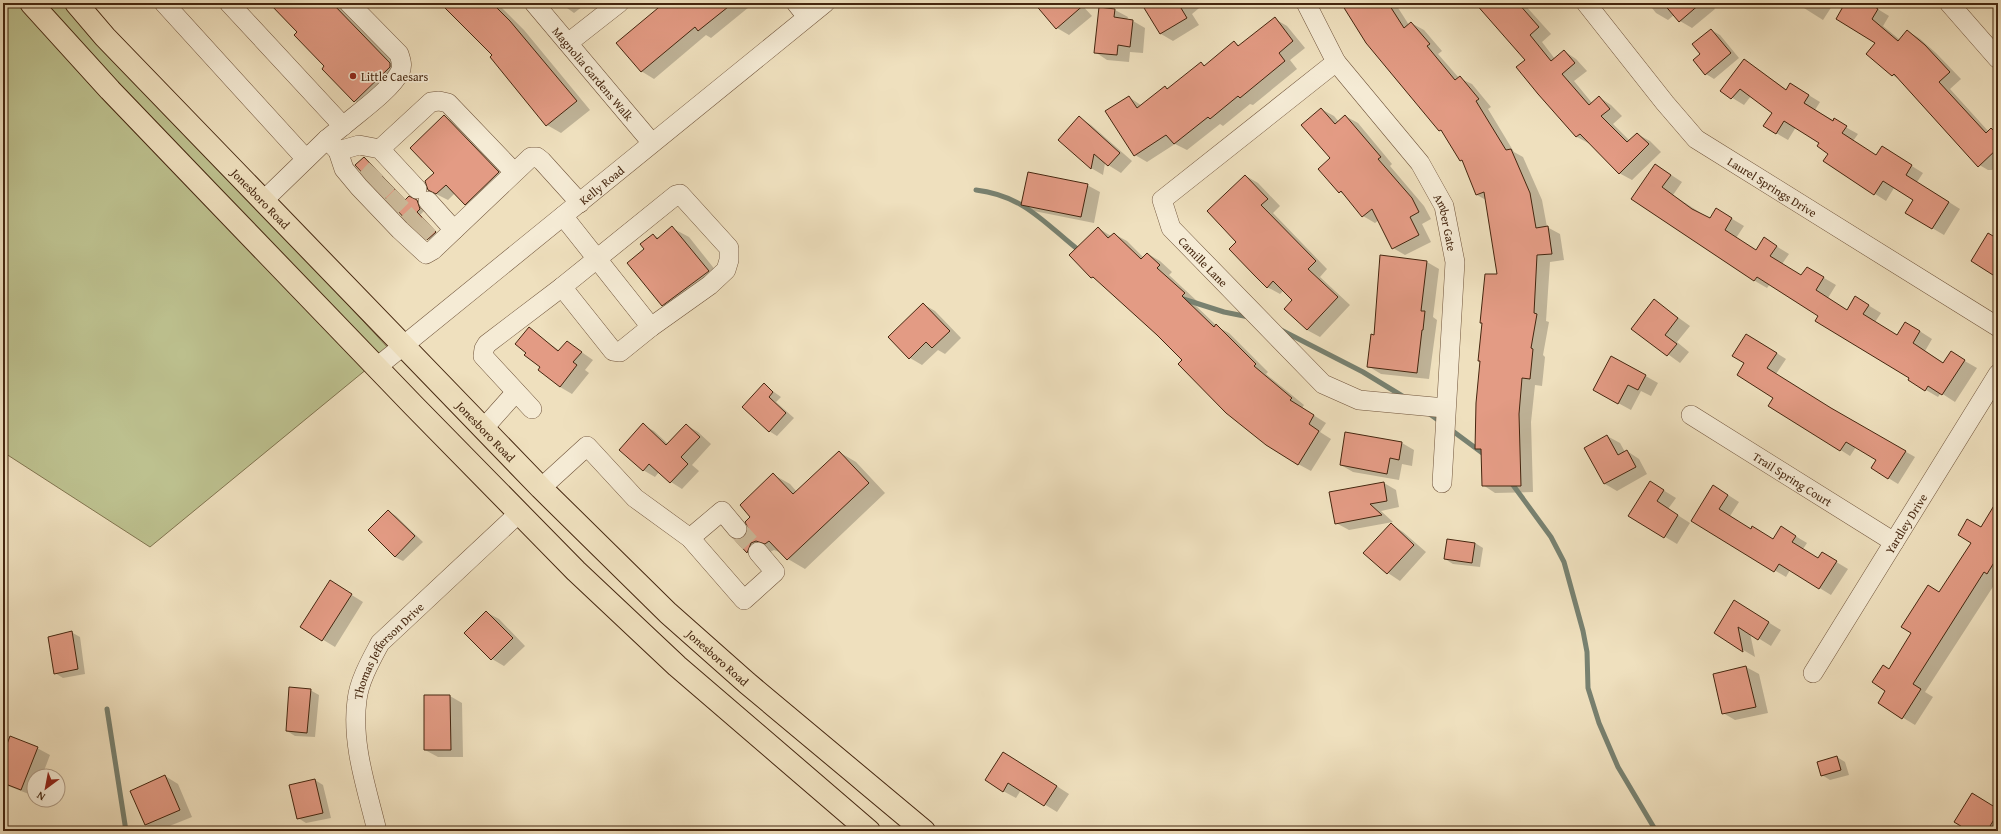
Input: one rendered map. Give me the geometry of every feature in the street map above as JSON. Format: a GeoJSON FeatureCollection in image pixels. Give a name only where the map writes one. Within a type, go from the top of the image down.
{"type":"FeatureCollection","features":[{"type":"Feature","properties":{"kind":"main road"},"geometry":{"type":"LineString","coordinates":[[32,3],[110,90],[519,513],[610,604],[677,666],[869,831]]}},
{"type":"Feature","properties":{"kind":"main road","name":"Jonesboro Road"},"geometry":{"type":"LineString","coordinates":[[76,3],[105,37],[403,347],[541,488],[668,613],[759,693],[924,831]]}},
{"type":"Feature","properties":{"kind":"street"},"geometry":{"type":"LineString","coordinates":[[164,3],[306,159]]}},
{"type":"Feature","properties":{"kind":"street"},"geometry":{"type":"LineString","coordinates":[[229,3],[343,126]]}},
{"type":"Feature","properties":{"kind":"street"},"geometry":{"type":"LineString","coordinates":[[332,145],[343,126],[390,84],[400,72],[402,64],[399,54],[349,3]]}},
{"type":"Feature","properties":{"kind":"street","name":"Magnolia Gardens Walk"},"geometry":{"type":"LineString","coordinates":[[534,3],[652,143]]}},
{"type":"Feature","properties":{"kind":"street"},"geometry":{"type":"LineString","coordinates":[[568,43],[619,3]]}},
{"type":"Feature","properties":{"kind":"street","name":"Kelly Road"},"geometry":{"type":"LineString","coordinates":[[377,367],[652,143],[801,10],[825,3]]}},
{"type":"Feature","properties":{"kind":"street","name":"Amber Gate"},"geometry":{"type":"LineString","coordinates":[[1306,3],[1336,62],[1420,163],[1444,206],[1455,262],[1442,483]]}},
{"type":"Feature","properties":{"kind":"street","name":"Laurel Springs Drive"},"geometry":{"type":"LineString","coordinates":[[1586,3],[1665,103],[1696,138],[1998,327]]}},
{"type":"Feature","properties":{"kind":"street"},"geometry":{"type":"LineString","coordinates":[[1949,3],[1998,59]]}},
{"type":"Feature","properties":{"kind":"street","name":"Camille Lane"},"geometry":{"type":"LineString","coordinates":[[1336,62],[1162,200],[1164,207],[1171,228],[1322,384],[1359,400],[1446,408]]}},
{"type":"Feature","properties":{"kind":"street"},"geometry":{"type":"LineString","coordinates":[[378,177],[431,102],[439,101],[448,103],[514,172]]}},
{"type":"Feature","properties":{"kind":"street"},"geometry":{"type":"LineString","coordinates":[[263,201],[306,159],[332,145],[359,145],[378,177],[413,213],[454,230]]}},
{"type":"Feature","properties":{"kind":"street"},"geometry":{"type":"LineString","coordinates":[[332,145],[344,169],[378,177],[413,213],[426,254],[433,250],[531,157],[537,157],[580,203]]}},
{"type":"Feature","properties":{"kind":"street"},"geometry":{"type":"LineString","coordinates":[[532,409],[483,356],[484,349],[487,344],[562,288],[676,195],[680,194],[729,248],[730,260],[726,270],[710,285],[651,327],[620,352],[613,351],[562,288]]}},
{"type":"Feature","properties":{"kind":"street"},"geometry":{"type":"LineString","coordinates":[[563,216],[598,258],[651,327]]}},
{"type":"Feature","properties":{"kind":"street","name":"Yardley Drive"},"geometry":{"type":"LineString","coordinates":[[1813,673],[1998,374]]}},
{"type":"Feature","properties":{"kind":"street"},"geometry":{"type":"LineString","coordinates":[[483,429],[516,392]]}},
{"type":"Feature","properties":{"kind":"street","name":"Trail Spring Court"},"geometry":{"type":"LineString","coordinates":[[1691,415],[1894,542]]}},
{"type":"Feature","properties":{"kind":"street"},"geometry":{"type":"LineString","coordinates":[[541,488],[587,446],[636,498],[690,538],[744,600],[775,572],[758,552]]}},
{"type":"Feature","properties":{"kind":"street"},"geometry":{"type":"LineString","coordinates":[[690,538],[722,511],[737,529]]}},
{"type":"Feature","properties":{"kind":"street","name":"Thomas Jefferson Drive"},"geometry":{"type":"LineString","coordinates":[[376,831],[359,758],[355,722],[357,698],[369,664],[380,643],[519,513]]}},
{"type":"Feature","properties":{"kind":"green space"},"geometry":{"type":"Polygon","coordinates":[[[3,3],[68,3],[390,350],[150,547],[3,452],[3,3]]]}},
{"type":"Feature","properties":{"kind":"building"},"geometry":{"type":"Polygon","coordinates":[[[269,3],[332,3],[390,63],[390,67],[354,102],[322,69],[324,66],[294,35],[297,32],[269,3]]]}},
{"type":"Feature","properties":{"kind":"building"},"geometry":{"type":"Polygon","coordinates":[[[440,3],[492,3],[510,21],[577,101],[546,126],[490,57],[492,55],[440,3]]]}},
{"type":"Feature","properties":{"kind":"building"},"geometry":{"type":"Polygon","coordinates":[[[664,3],[733,3],[698,31],[695,27],[641,72],[616,43],[664,3]]]}},
{"type":"Feature","properties":{"kind":"building"},"geometry":{"type":"Polygon","coordinates":[[[1034,3],[1086,3],[1056,29],[1034,3]]]}},
{"type":"Feature","properties":{"kind":"building"},"geometry":{"type":"Polygon","coordinates":[[[1141,3],[1178,3],[1187,18],[1160,34],[1141,3]]]}},
{"type":"Feature","properties":{"kind":"building"},"geometry":{"type":"Polygon","coordinates":[[[1341,3],[1388,3],[1404,28],[1411,22],[1430,44],[1427,46],[1455,80],[1460,76],[1479,99],[1476,101],[1506,150],[1511,149],[1530,193],[1536,228],[1548,226],[1552,254],[1537,255],[1534,313],[1537,314],[1531,348],[1533,349],[1530,379],[1522,378],[1519,414],[1521,486],[1482,486],[1481,449],[1475,449],[1476,403],[1480,361],[1478,361],[1482,323],[1480,323],[1485,274],[1497,274],[1484,192],[1476,195],[1462,160],[1460,161],[1441,130],[1439,131],[1366,43],[1341,3]]]}},
{"type":"Feature","properties":{"kind":"building"},"geometry":{"type":"Polygon","coordinates":[[[1475,3],[1518,3],[1539,27],[1530,35],[1551,61],[1564,50],[1575,63],[1562,74],[1589,105],[1599,96],[1610,109],[1601,116],[1627,142],[1637,133],[1649,144],[1619,174],[1580,134],[1576,137],[1538,94],[1516,67],[1525,60],[1475,3]]]}},
{"type":"Feature","properties":{"kind":"building"},"geometry":{"type":"Polygon","coordinates":[[[1663,3],[1701,3],[1679,22],[1663,3]]]}},
{"type":"Feature","properties":{"kind":"building"},"geometry":{"type":"Polygon","coordinates":[[[1845,3],[1869,3],[1878,9],[1872,19],[1898,41],[1907,30],[1925,45],[1950,72],[1939,82],[1986,133],[1991,128],[1998,135],[1998,148],[1978,167],[1894,74],[1892,76],[1866,54],[1875,43],[1836,19],[1845,3]]]}},
{"type":"Feature","properties":{"kind":"building"},"geometry":{"type":"Polygon","coordinates":[[[1099,7],[1115,9],[1114,17],[1133,20],[1130,47],[1118,45],[1117,55],[1094,53],[1099,7]]]}},
{"type":"Feature","properties":{"kind":"building"},"geometry":{"type":"Polygon","coordinates":[[[1275,17],[1293,41],[1279,53],[1285,61],[1240,98],[1238,96],[1210,119],[1208,117],[1174,144],[1166,135],[1134,156],[1105,111],[1129,96],[1137,108],[1165,86],[1167,89],[1201,62],[1204,66],[1234,41],[1238,46],[1275,17]]]}},
{"type":"Feature","properties":{"kind":"building"},"geometry":{"type":"Polygon","coordinates":[[[1711,29],[1731,53],[1705,75],[1693,60],[1700,54],[1692,44],[1711,29]]]}},
{"type":"Feature","properties":{"kind":"building"},"geometry":{"type":"Polygon","coordinates":[[[1744,59],[1786,90],[1790,83],[1809,95],[1804,103],[1833,121],[1834,118],[1847,126],[1842,133],[1876,155],[1882,146],[1912,165],[1906,175],[1949,202],[1932,229],[1905,213],[1913,200],[1883,181],[1874,195],[1823,161],[1828,154],[1817,146],[1819,143],[1784,121],[1776,134],[1763,126],[1772,113],[1740,89],[1731,99],[1720,91],[1744,59]]]}},
{"type":"Feature","properties":{"kind":"building"},"geometry":{"type":"Polygon","coordinates":[[[1321,108],[1335,124],[1345,115],[1381,157],[1378,159],[1412,198],[1419,212],[1410,217],[1419,235],[1392,249],[1372,209],[1362,217],[1341,191],[1339,193],[1318,169],[1330,158],[1301,125],[1321,108]]]}},
{"type":"Feature","properties":{"kind":"building"},"geometry":{"type":"Polygon","coordinates":[[[444,115],[499,172],[465,205],[446,185],[436,194],[428,190],[425,181],[434,173],[410,148],[444,115]]]}},
{"type":"Feature","properties":{"kind":"building"},"geometry":{"type":"Polygon","coordinates":[[[1079,116],[1120,153],[1108,166],[1094,154],[1091,169],[1058,140],[1079,116]]]}},
{"type":"Feature","properties":{"kind":"building"},"geometry":{"type":"Polygon","coordinates":[[[364,157],[405,200],[409,196],[417,200],[420,209],[417,212],[436,232],[427,240],[408,222],[355,165],[364,157]]]}},
{"type":"Feature","properties":{"kind":"building"},"geometry":{"type":"Polygon","coordinates":[[[1655,164],[1671,175],[1662,187],[1692,209],[1710,218],[1716,208],[1732,218],[1725,230],[1756,250],[1764,237],[1777,246],[1770,256],[1801,275],[1807,267],[1824,277],[1816,290],[1847,310],[1855,296],[1869,305],[1863,314],[1897,335],[1905,322],[1920,331],[1913,343],[1943,363],[1951,351],[1965,360],[1942,395],[1928,386],[1925,391],[1908,380],[1909,378],[1815,321],[1818,316],[1757,277],[1754,281],[1631,199],[1655,164]]]}},
{"type":"Feature","properties":{"kind":"building"},"geometry":{"type":"Polygon","coordinates":[[[1028,172],[1088,184],[1081,217],[1021,205],[1028,172]]]}},
{"type":"Feature","properties":{"kind":"building"},"geometry":{"type":"Polygon","coordinates":[[[1245,175],[1268,199],[1261,205],[1316,261],[1308,269],[1338,297],[1307,330],[1284,309],[1292,300],[1273,281],[1267,288],[1229,249],[1236,242],[1207,211],[1245,175]]]}},
{"type":"Feature","properties":{"kind":"building"},"geometry":{"type":"Polygon","coordinates":[[[672,226],[709,271],[662,306],[627,263],[644,249],[640,244],[653,234],[657,239],[672,226]]]}},
{"type":"Feature","properties":{"kind":"building"},"geometry":{"type":"Polygon","coordinates":[[[1098,227],[1108,238],[1114,233],[1141,259],[1147,253],[1160,265],[1157,268],[1185,293],[1182,296],[1214,327],[1216,324],[1256,364],[1254,366],[1292,398],[1290,400],[1314,415],[1309,424],[1319,431],[1298,465],[1266,445],[1226,413],[1178,364],[1182,360],[1157,335],[1093,277],[1091,278],[1069,255],[1098,227]]]}},
{"type":"Feature","properties":{"kind":"building"},"geometry":{"type":"Polygon","coordinates":[[[1988,233],[1998,239],[1998,267],[1993,275],[1971,261],[1988,233]]]}},
{"type":"Feature","properties":{"kind":"building"},"geometry":{"type":"Polygon","coordinates":[[[1380,255],[1427,261],[1421,311],[1425,311],[1417,373],[1367,367],[1371,334],[1374,335],[1380,255]]]}},
{"type":"Feature","properties":{"kind":"building"},"geometry":{"type":"Polygon","coordinates":[[[1654,299],[1678,318],[1665,335],[1677,344],[1667,356],[1631,329],[1654,299]]]}},
{"type":"Feature","properties":{"kind":"building"},"geometry":{"type":"Polygon","coordinates":[[[923,303],[950,331],[932,348],[926,342],[909,359],[888,337],[923,303]]]}},
{"type":"Feature","properties":{"kind":"building"},"geometry":{"type":"Polygon","coordinates":[[[529,327],[558,351],[567,341],[582,352],[573,362],[577,365],[560,387],[538,370],[540,367],[524,355],[526,353],[515,344],[529,327]]]}},
{"type":"Feature","properties":{"kind":"building"},"geometry":{"type":"Polygon","coordinates":[[[1746,334],[1777,353],[1767,368],[1831,408],[1906,451],[1888,479],[1871,468],[1876,460],[1846,442],[1840,451],[1768,406],[1773,398],[1737,375],[1744,363],[1732,356],[1746,334]]]}},
{"type":"Feature","properties":{"kind":"building"},"geometry":{"type":"Polygon","coordinates":[[[1611,356],[1646,375],[1638,390],[1628,385],[1618,404],[1593,390],[1611,356]]]}},
{"type":"Feature","properties":{"kind":"building"},"geometry":{"type":"Polygon","coordinates":[[[764,383],[773,392],[769,397],[786,413],[769,432],[742,407],[764,383]]]}},
{"type":"Feature","properties":{"kind":"building"},"geometry":{"type":"Polygon","coordinates":[[[643,423],[666,445],[686,424],[700,437],[681,457],[688,464],[670,483],[649,464],[643,471],[619,450],[643,423]]]}},
{"type":"Feature","properties":{"kind":"building"},"geometry":{"type":"Polygon","coordinates":[[[1345,432],[1402,442],[1399,460],[1390,458],[1387,474],[1340,465],[1345,432]]]}},
{"type":"Feature","properties":{"kind":"building"},"geometry":{"type":"Polygon","coordinates":[[[1607,435],[1618,455],[1627,450],[1636,467],[1604,484],[1584,448],[1607,435]]]}},
{"type":"Feature","properties":{"kind":"building"},"geometry":{"type":"Polygon","coordinates":[[[839,451],[869,483],[787,560],[769,541],[765,544],[756,541],[751,543],[747,553],[735,540],[744,538],[748,528],[745,522],[750,517],[740,505],[773,473],[793,494],[839,451]]]}},
{"type":"Feature","properties":{"kind":"building"},"geometry":{"type":"Polygon","coordinates":[[[1650,481],[1664,490],[1657,501],[1678,515],[1664,538],[1628,516],[1650,481]]]}},
{"type":"Feature","properties":{"kind":"building"},"geometry":{"type":"Polygon","coordinates":[[[1384,482],[1387,501],[1370,504],[1382,515],[1335,524],[1329,492],[1384,482]]]}},
{"type":"Feature","properties":{"kind":"building"},"geometry":{"type":"Polygon","coordinates":[[[1713,485],[1728,495],[1719,509],[1751,529],[1752,526],[1773,539],[1781,526],[1796,536],[1792,542],[1818,558],[1822,552],[1837,561],[1819,589],[1779,564],[1774,572],[1691,521],[1713,485]]]}},
{"type":"Feature","properties":{"kind":"building"},"geometry":{"type":"Polygon","coordinates":[[[1998,499],[1998,556],[1987,574],[1984,572],[1913,684],[1921,689],[1902,719],[1878,703],[1885,691],[1872,682],[1883,665],[1889,669],[1911,633],[1901,627],[1928,585],[1939,592],[1971,543],[1958,535],[1967,519],[1981,527],[1998,499]]]}},
{"type":"Feature","properties":{"kind":"building"},"geometry":{"type":"Polygon","coordinates":[[[388,510],[415,536],[395,557],[368,530],[388,510]]]}},
{"type":"Feature","properties":{"kind":"building"},"geometry":{"type":"Polygon","coordinates":[[[1391,523],[1414,545],[1387,574],[1363,553],[1391,523]]]}},
{"type":"Feature","properties":{"kind":"building"},"geometry":{"type":"Polygon","coordinates":[[[1447,539],[1475,543],[1472,563],[1444,559],[1447,539]]]}},
{"type":"Feature","properties":{"kind":"building"},"geometry":{"type":"Polygon","coordinates":[[[330,580],[352,594],[322,641],[300,627],[330,580]]]}},
{"type":"Feature","properties":{"kind":"building"},"geometry":{"type":"Polygon","coordinates":[[[1734,600],[1769,622],[1758,640],[1738,627],[1743,652],[1714,633],[1734,600]]]}},
{"type":"Feature","properties":{"kind":"building"},"geometry":{"type":"Polygon","coordinates":[[[486,611],[513,638],[491,660],[464,633],[486,611]]]}},
{"type":"Feature","properties":{"kind":"building"},"geometry":{"type":"Polygon","coordinates":[[[72,631],[78,669],[54,674],[48,637],[72,631]]]}},
{"type":"Feature","properties":{"kind":"building"},"geometry":{"type":"Polygon","coordinates":[[[1746,666],[1756,707],[1722,714],[1713,674],[1746,666]]]}},
{"type":"Feature","properties":{"kind":"building"},"geometry":{"type":"Polygon","coordinates":[[[289,687],[311,689],[307,733],[286,731],[289,687]]]}},
{"type":"Feature","properties":{"kind":"building"},"geometry":{"type":"Polygon","coordinates":[[[424,695],[450,695],[451,750],[424,750],[424,695]]]}},
{"type":"Feature","properties":{"kind":"building"},"geometry":{"type":"Polygon","coordinates":[[[10,736],[38,747],[30,768],[26,768],[26,777],[21,790],[3,783],[3,755],[10,736]]]}},
{"type":"Feature","properties":{"kind":"building"},"geometry":{"type":"Polygon","coordinates":[[[1003,752],[1057,786],[1044,806],[1008,783],[1003,792],[985,780],[1003,752]]]}},
{"type":"Feature","properties":{"kind":"building"},"geometry":{"type":"Polygon","coordinates":[[[1837,756],[1841,770],[1821,776],[1817,762],[1837,756]]]}},
{"type":"Feature","properties":{"kind":"building"},"geometry":{"type":"Polygon","coordinates":[[[165,775],[180,810],[145,825],[130,791],[165,775]]]}},
{"type":"Feature","properties":{"kind":"building"},"geometry":{"type":"Polygon","coordinates":[[[315,779],[323,813],[297,819],[289,785],[315,779]]]}},
{"type":"Feature","properties":{"kind":"building"},"geometry":{"type":"Polygon","coordinates":[[[1972,793],[1998,809],[1998,813],[1987,831],[1969,831],[1954,822],[1972,793]]]}},
{"type":"Feature","properties":{"kind":"waterway"},"geometry":{"type":"LineString","coordinates":[[976,190],[993,193],[1008,198],[1021,205],[1045,222],[1081,252]]}},
{"type":"Feature","properties":{"kind":"waterway"},"geometry":{"type":"LineString","coordinates":[[1180,298],[1224,312],[1249,317]]}},
{"type":"Feature","properties":{"kind":"waterway"},"geometry":{"type":"LineString","coordinates":[[1281,330],[1363,372],[1404,397]]}},
{"type":"Feature","properties":{"kind":"waterway"},"geometry":{"type":"LineString","coordinates":[[1427,412],[1442,423]]}},
{"type":"Feature","properties":{"kind":"waterway"},"geometry":{"type":"LineString","coordinates":[[1450,429],[1485,455]]}},
{"type":"Feature","properties":{"kind":"waterway"},"geometry":{"type":"LineString","coordinates":[[1510,481],[1551,537],[1564,562],[1583,631],[1587,652],[1588,688],[1599,723],[1618,767],[1656,831]]}},
{"type":"Feature","properties":{"kind":"waterway"},"geometry":{"type":"LineString","coordinates":[[107,709],[126,831]]}},
{"type":"Feature","properties":{"kind":"tunnel"},"geometry":{"type":"LineString","coordinates":[[364,182],[376,169]]}},
{"type":"Feature","properties":{"kind":"tunnel"},"geometry":{"type":"LineString","coordinates":[[375,195],[388,182]]}},
{"type":"Feature","properties":{"kind":"tunnel"},"geometry":{"type":"LineString","coordinates":[[389,209],[402,196]]}},
{"type":"Feature","properties":{"kind":"tunnel"},"geometry":{"type":"LineString","coordinates":[[405,226],[418,214]]}},
{"type":"Feature","properties":{"kind":"tunnel"},"geometry":{"type":"LineString","coordinates":[[416,237],[429,224]]}},
{"type":"Feature","properties":{"kind":"tunnel"},"geometry":{"type":"LineString","coordinates":[[737,529],[758,552]]}},
{"type":"Feature","properties":{"kind":"place","name":"Little Caesars"},"geometry":{"type":"Point","coordinates":[353,76]}}]}
